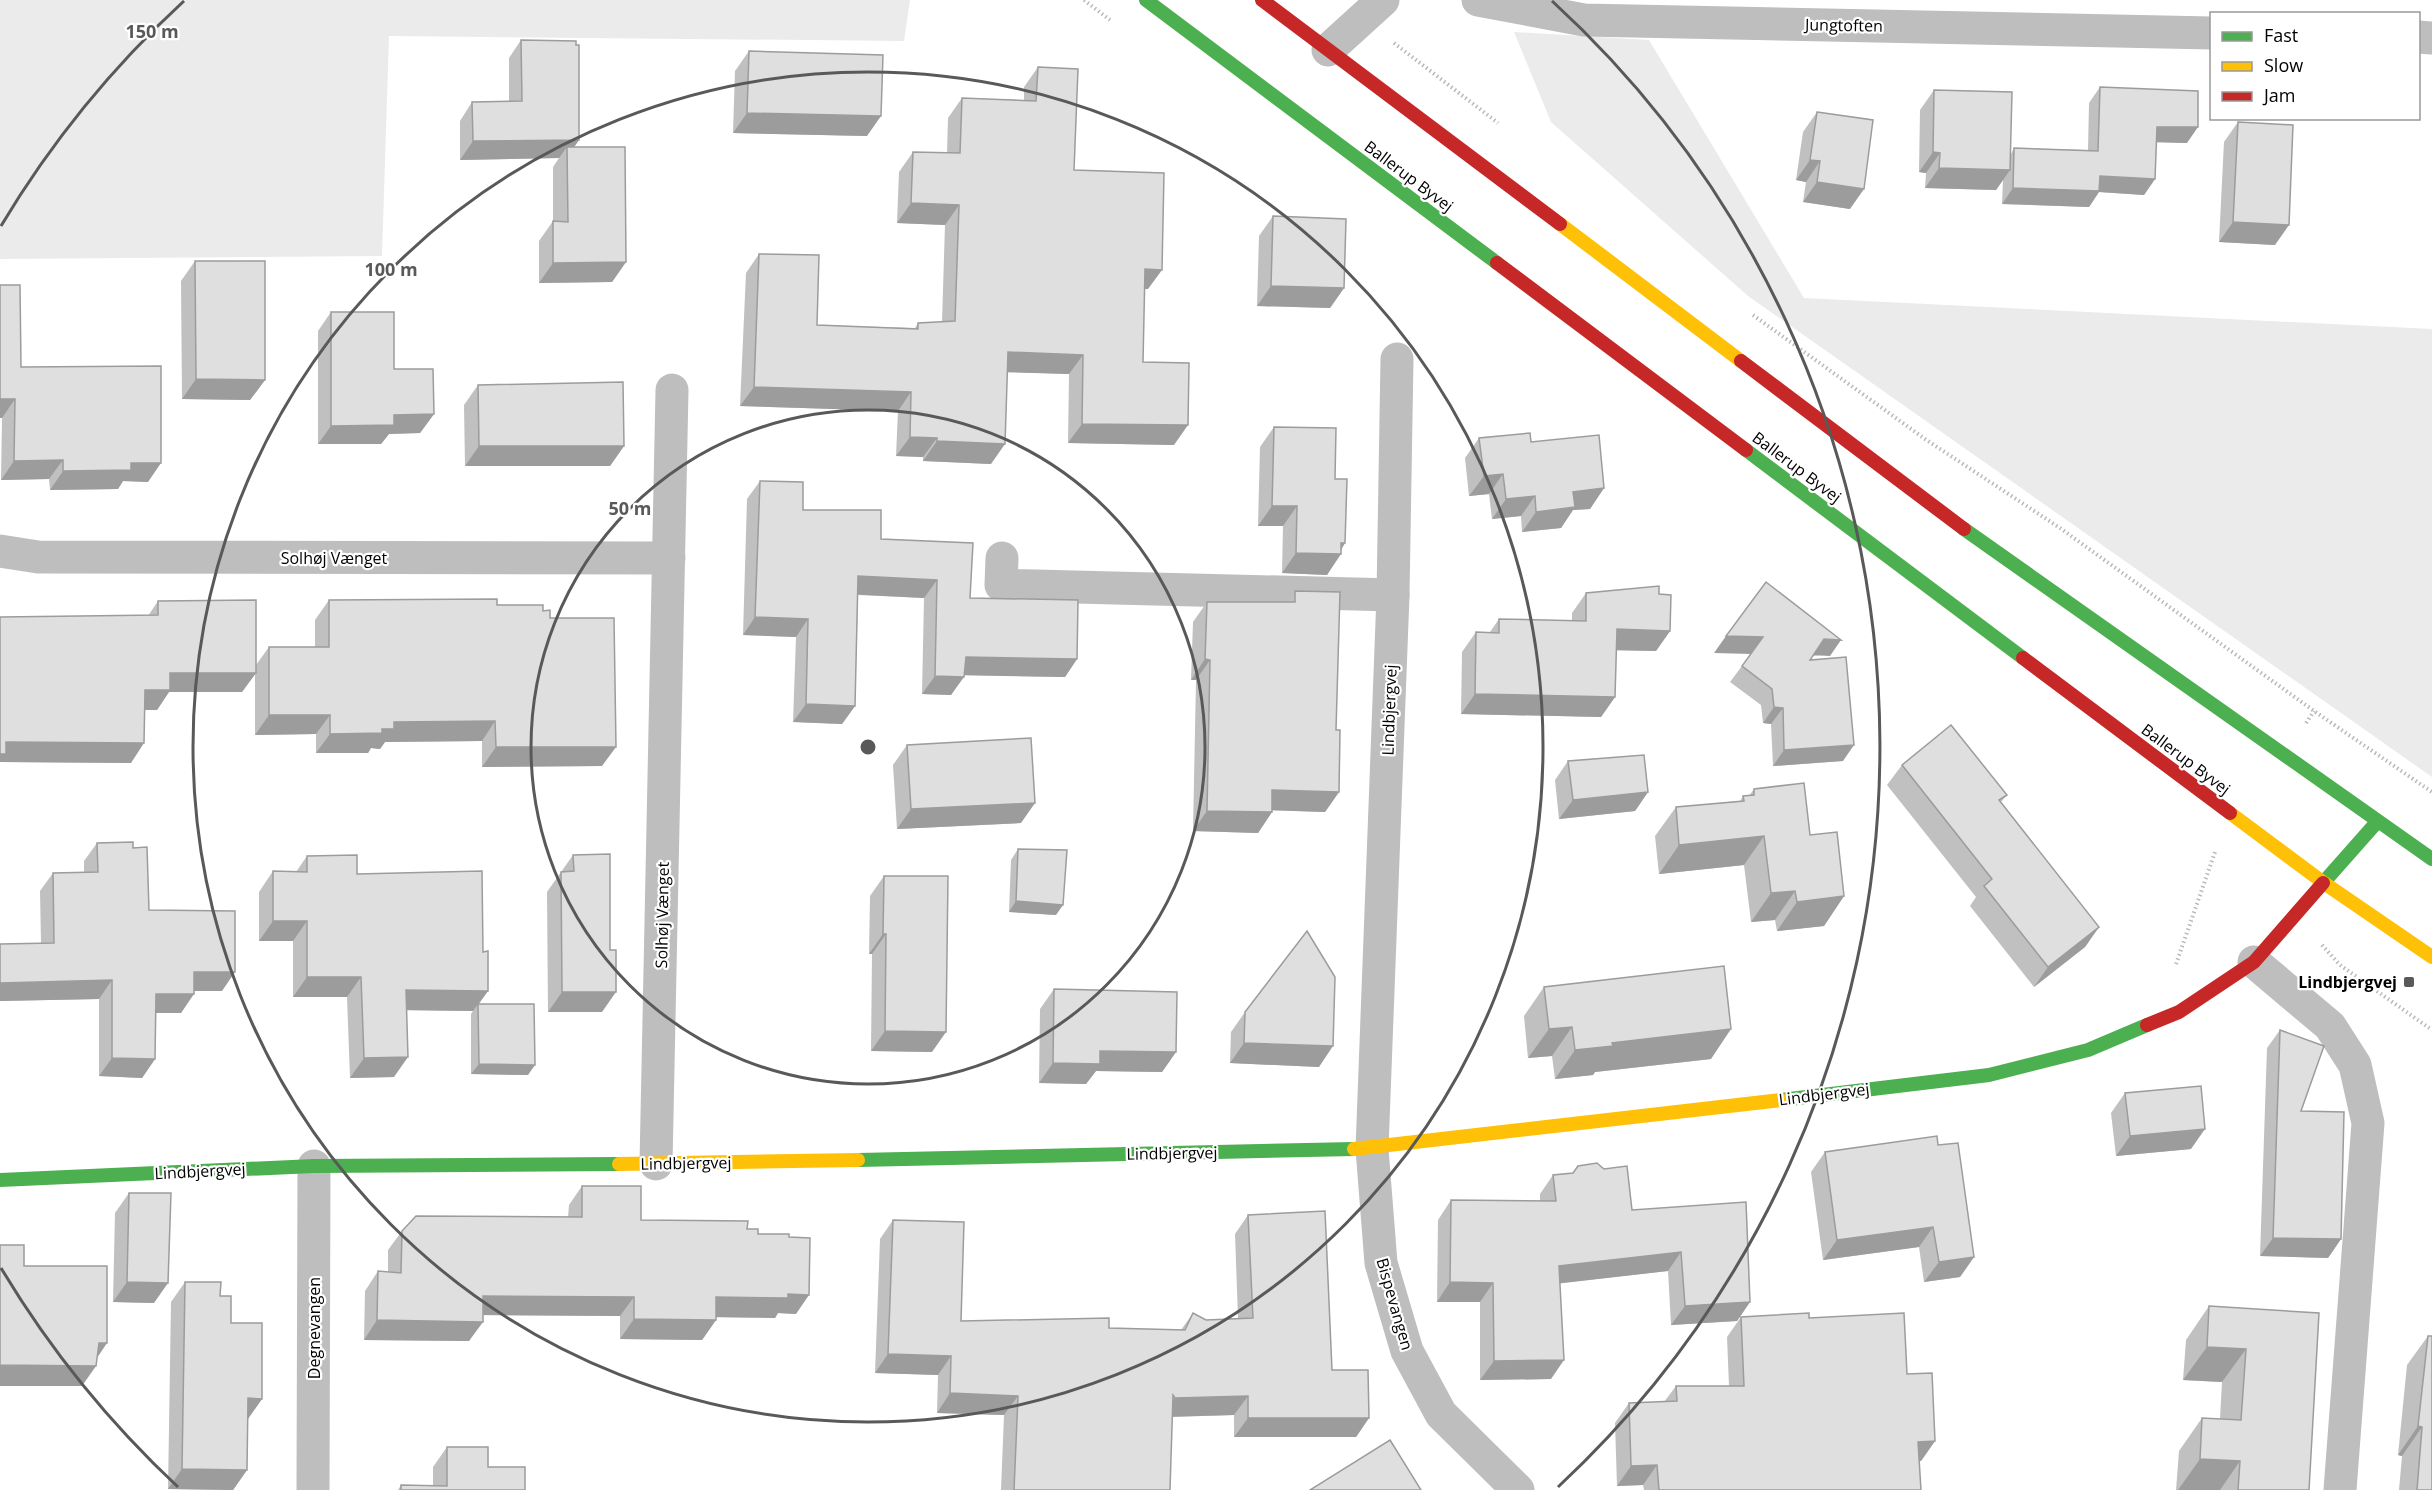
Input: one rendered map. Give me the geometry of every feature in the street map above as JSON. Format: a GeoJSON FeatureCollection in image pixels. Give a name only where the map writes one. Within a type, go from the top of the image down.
{"type":"FeatureCollection","features":[{"type":"Feature","properties":{"kind":"main road","name":"Ballerup Byvej"},"geometry":{"type":"LineString","coordinates":[[1146,0],[2324,883],[2432,957]]}},
{"type":"Feature","properties":{"kind":"main road"},"geometry":{"type":"LineString","coordinates":[[1262,0],[1986,545],[2432,859]]}},
{"type":"Feature","properties":{"kind":"main road","name":"Lindbjergvej"},"geometry":{"type":"LineString","coordinates":[[0,1180],[314,1166],[656,1164],[1371,1149],[1989,1075],[2088,1050],[2179,1012],[2254,962],[2378,822]]}},
{"type":"Feature","properties":{"kind":"street","name":"Jungtoften"},"geometry":{"type":"LineString","coordinates":[[1478,0],[1584,20],[2210,33]]}},
{"type":"Feature","properties":{"kind":"street"},"geometry":{"type":"LineString","coordinates":[[1328,50],[1373,9]]}},
{"type":"Feature","properties":{"kind":"street","name":"Lindbjergvej"},"geometry":{"type":"LineString","coordinates":[[1371,1149],[1393,595],[1397,359]]}},
{"type":"Feature","properties":{"kind":"street","name":"Solhøj Vænget"},"geometry":{"type":"LineString","coordinates":[[656,1164],[672,390]]}},
{"type":"Feature","properties":{"kind":"street","name":"Solhøj Vænget"},"geometry":{"type":"LineString","coordinates":[[0,551],[38,557],[669,558]]}},
{"type":"Feature","properties":{"kind":"street"},"geometry":{"type":"LineString","coordinates":[[1002,558],[1001,585],[1393,595]]}},
{"type":"Feature","properties":{"kind":"street"},"geometry":{"type":"LineString","coordinates":[[2254,962],[2330,1026],[2355,1065],[2368,1123],[2340,1490]]}},
{"type":"Feature","properties":{"kind":"street","name":"Bispevangen"},"geometry":{"type":"LineString","coordinates":[[1371,1149],[1381,1263],[1407,1352],[1441,1414],[1518,1490]]}},
{"type":"Feature","properties":{"kind":"street","name":"Degnevangen"},"geometry":{"type":"LineString","coordinates":[[314,1166],[314,1490]]}},
{"type":"Feature","properties":{"kind":"path"},"geometry":{"type":"LineString","coordinates":[[1373,9],[1501,126]]}},
{"type":"Feature","properties":{"kind":"path"},"geometry":{"type":"LineString","coordinates":[[1744,309],[1925,439],[2060,528],[2314,711],[2432,792]]}},
{"type":"Feature","properties":{"kind":"shaded area"},"geometry":{"type":"Polygon","coordinates":[[[0,0],[910,0],[904,41],[389,36],[382,256],[0,259],[0,0]]]}},
{"type":"Feature","properties":{"kind":"shaded area"},"geometry":{"type":"Polygon","coordinates":[[[1514,32],[1649,40],[1804,298],[2432,329],[2432,777],[1748,296],[1551,122],[1514,32]]]}},
{"type":"Feature","properties":{"kind":"building"},"geometry":{"type":"Polygon","coordinates":[[[521,40],[576,41],[576,45],[579,45],[579,140],[473,141],[472,102],[522,101],[521,40]]]}},
{"type":"Feature","properties":{"kind":"building"},"geometry":{"type":"Polygon","coordinates":[[[749,51],[883,55],[881,116],[747,113],[749,51]]]}},
{"type":"Feature","properties":{"kind":"building"},"geometry":{"type":"Polygon","coordinates":[[[1038,67],[1078,69],[1074,170],[1164,173],[1162,270],[1145,269],[1143,362],[1189,363],[1188,425],[1082,424],[1083,355],[1008,352],[1005,444],[937,441],[937,438],[910,437],[911,392],[754,387],[759,254],[819,255],[817,325],[918,329],[918,323],[955,321],[959,205],[911,203],[913,152],[960,153],[962,98],[1036,101],[1038,67]]]}},
{"type":"Feature","properties":{"kind":"building"},"geometry":{"type":"Polygon","coordinates":[[[2100,87],[2198,91],[2198,127],[2157,127],[2155,179],[2100,176],[2099,191],[2013,188],[2014,148],[2098,151],[2100,87]]]}},
{"type":"Feature","properties":{"kind":"building"},"geometry":{"type":"Polygon","coordinates":[[[1934,90],[2012,92],[2010,170],[1939,168],[1940,153],[1933,152],[1934,90]]]}},
{"type":"Feature","properties":{"kind":"building"},"geometry":{"type":"Polygon","coordinates":[[[1817,112],[1873,120],[1864,189],[1817,182],[1820,161],[1810,160],[1817,112]]]}},
{"type":"Feature","properties":{"kind":"building"},"geometry":{"type":"Polygon","coordinates":[[[2238,122],[2293,125],[2289,225],[2233,222],[2238,122]]]}},
{"type":"Feature","properties":{"kind":"building"},"geometry":{"type":"Polygon","coordinates":[[[567,147],[625,147],[626,262],[553,263],[553,221],[568,222],[567,147]]]}},
{"type":"Feature","properties":{"kind":"building"},"geometry":{"type":"Polygon","coordinates":[[[1273,216],[1346,219],[1344,288],[1271,286],[1273,216]]]}},
{"type":"Feature","properties":{"kind":"building"},"geometry":{"type":"Polygon","coordinates":[[[195,261],[265,261],[265,380],[196,379],[195,261]]]}},
{"type":"Feature","properties":{"kind":"building"},"geometry":{"type":"Polygon","coordinates":[[[0,285],[20,285],[21,367],[161,366],[161,463],[131,463],[131,470],[63,471],[63,460],[14,461],[15,399],[0,399],[0,285]]]}},
{"type":"Feature","properties":{"kind":"building"},"geometry":{"type":"Polygon","coordinates":[[[331,312],[394,312],[394,369],[433,369],[434,414],[394,415],[394,425],[331,426],[331,312]]]}},
{"type":"Feature","properties":{"kind":"building"},"geometry":{"type":"Polygon","coordinates":[[[623,382],[624,446],[479,446],[478,385],[623,382]]]}},
{"type":"Feature","properties":{"kind":"building"},"geometry":{"type":"Polygon","coordinates":[[[1274,427],[1336,428],[1335,479],[1347,479],[1345,543],[1341,543],[1341,554],[1296,553],[1297,506],[1272,506],[1274,427]]]}},
{"type":"Feature","properties":{"kind":"building"},"geometry":{"type":"Polygon","coordinates":[[[1530,433],[1531,442],[1599,435],[1604,488],[1573,492],[1575,507],[1536,512],[1535,496],[1506,499],[1503,474],[1484,476],[1479,438],[1530,433]]]}},
{"type":"Feature","properties":{"kind":"building"},"geometry":{"type":"Polygon","coordinates":[[[760,481],[803,482],[803,510],[881,510],[881,539],[973,543],[970,598],[1078,600],[1077,659],[966,657],[964,677],[935,676],[937,580],[858,576],[855,706],[806,704],[808,619],[755,617],[760,481]]]}},
{"type":"Feature","properties":{"kind":"building"},"geometry":{"type":"Polygon","coordinates":[[[1766,582],[1841,640],[1824,639],[1810,660],[1846,657],[1854,745],[1784,750],[1783,708],[1774,707],[1772,689],[1742,666],[1763,637],[1726,636],[1766,582]]]}},
{"type":"Feature","properties":{"kind":"building"},"geometry":{"type":"Polygon","coordinates":[[[1659,586],[1659,594],[1671,595],[1670,631],[1617,629],[1615,697],[1475,694],[1476,632],[1499,633],[1499,619],[1586,621],[1586,593],[1659,586]]]}},
{"type":"Feature","properties":{"kind":"building"},"geometry":{"type":"Polygon","coordinates":[[[1295,591],[1340,592],[1336,730],[1340,730],[1339,792],[1272,790],[1272,812],[1207,811],[1210,660],[1205,659],[1207,602],[1295,602],[1295,591]]]}},
{"type":"Feature","properties":{"kind":"building"},"geometry":{"type":"Polygon","coordinates":[[[497,599],[497,605],[543,605],[543,611],[550,610],[550,618],[614,618],[616,747],[496,747],[495,721],[394,722],[394,729],[382,729],[382,733],[330,734],[330,715],[269,715],[269,647],[329,647],[329,600],[497,599]]]}},
{"type":"Feature","properties":{"kind":"building"},"geometry":{"type":"Polygon","coordinates":[[[256,600],[256,673],[170,673],[170,690],[145,690],[144,743],[6,742],[6,754],[0,754],[0,617],[158,615],[158,601],[256,600]]]}},
{"type":"Feature","properties":{"kind":"building"},"geometry":{"type":"Polygon","coordinates":[[[1951,725],[2007,795],[1999,800],[2099,927],[2048,967],[1984,886],[1992,879],[1902,765],[1951,725]]]}},
{"type":"Feature","properties":{"kind":"building"},"geometry":{"type":"Polygon","coordinates":[[[1031,738],[1035,803],[911,809],[907,745],[1031,738]]]}},
{"type":"Feature","properties":{"kind":"building"},"geometry":{"type":"Polygon","coordinates":[[[1644,755],[1648,792],[1573,800],[1568,761],[1644,755]]]}},
{"type":"Feature","properties":{"kind":"building"},"geometry":{"type":"Polygon","coordinates":[[[1804,783],[1810,835],[1837,832],[1844,896],[1797,902],[1795,891],[1771,893],[1764,836],[1679,845],[1676,807],[1744,801],[1743,796],[1754,795],[1754,789],[1804,783]]]}},
{"type":"Feature","properties":{"kind":"building"},"geometry":{"type":"Polygon","coordinates":[[[133,842],[133,848],[147,847],[149,910],[235,911],[235,972],[194,972],[194,994],[156,994],[155,1059],[112,1058],[112,980],[0,983],[0,944],[54,943],[53,873],[98,872],[97,843],[133,842]]]}},
{"type":"Feature","properties":{"kind":"building"},"geometry":{"type":"Polygon","coordinates":[[[1018,849],[1067,850],[1063,905],[1016,901],[1018,849]]]}},
{"type":"Feature","properties":{"kind":"building"},"geometry":{"type":"Polygon","coordinates":[[[610,854],[610,950],[616,950],[616,992],[562,992],[561,872],[574,871],[573,855],[610,854]]]}},
{"type":"Feature","properties":{"kind":"building"},"geometry":{"type":"Polygon","coordinates":[[[357,855],[357,874],[482,871],[483,952],[488,951],[488,991],[406,990],[408,1057],[364,1058],[361,977],[307,977],[307,921],[273,921],[273,871],[307,872],[307,856],[357,855]]]}},
{"type":"Feature","properties":{"kind":"building"},"geometry":{"type":"Polygon","coordinates":[[[884,876],[948,876],[946,1032],[885,1031],[884,876]]]}},
{"type":"Feature","properties":{"kind":"building"},"geometry":{"type":"Polygon","coordinates":[[[1307,931],[1335,977],[1333,1046],[1244,1043],[1245,1012],[1307,931]]]}},
{"type":"Feature","properties":{"kind":"building"},"geometry":{"type":"Polygon","coordinates":[[[1724,966],[1731,1029],[1612,1043],[1613,1046],[1575,1050],[1572,1027],[1549,1029],[1544,987],[1724,966]]]}},
{"type":"Feature","properties":{"kind":"building"},"geometry":{"type":"Polygon","coordinates":[[[1054,989],[1177,992],[1176,1052],[1100,1051],[1100,1064],[1053,1063],[1054,989]]]}},
{"type":"Feature","properties":{"kind":"building"},"geometry":{"type":"Polygon","coordinates":[[[478,1004],[534,1004],[535,1065],[479,1064],[478,1004]]]}},
{"type":"Feature","properties":{"kind":"building"},"geometry":{"type":"Polygon","coordinates":[[[2280,1030],[2324,1046],[2301,1111],[2344,1112],[2341,1239],[2273,1238],[2280,1030]]]}},
{"type":"Feature","properties":{"kind":"building"},"geometry":{"type":"Polygon","coordinates":[[[2201,1086],[2205,1129],[2130,1136],[2125,1093],[2201,1086]]]}},
{"type":"Feature","properties":{"kind":"building"},"geometry":{"type":"Polygon","coordinates":[[[1937,1136],[1938,1145],[1958,1143],[1974,1257],[1939,1262],[1933,1227],[1837,1240],[1825,1152],[1937,1136]]]}},
{"type":"Feature","properties":{"kind":"building"},"geometry":{"type":"Polygon","coordinates":[[[1597,1163],[1604,1169],[1627,1166],[1632,1210],[1746,1202],[1750,1302],[1685,1306],[1681,1252],[1559,1266],[1564,1360],[1494,1361],[1493,1283],[1450,1282],[1451,1200],[1556,1201],[1553,1175],[1573,1173],[1578,1166],[1597,1163]]]}},
{"type":"Feature","properties":{"kind":"building"},"geometry":{"type":"Polygon","coordinates":[[[582,1186],[641,1186],[641,1220],[748,1221],[747,1229],[758,1229],[758,1234],[789,1234],[789,1237],[810,1238],[809,1295],[788,1294],[788,1298],[716,1297],[716,1320],[634,1319],[634,1297],[483,1296],[483,1322],[377,1320],[378,1271],[401,1273],[402,1231],[416,1216],[582,1217],[582,1186]]]}},
{"type":"Feature","properties":{"kind":"building"},"geometry":{"type":"Polygon","coordinates":[[[129,1193],[171,1193],[168,1283],[127,1282],[129,1193]]]}},
{"type":"Feature","properties":{"kind":"building"},"geometry":{"type":"Polygon","coordinates":[[[1325,1211],[1332,1370],[1368,1370],[1369,1418],[1248,1418],[1248,1396],[1175,1398],[1173,1395],[1170,1490],[1014,1490],[1018,1396],[950,1393],[951,1356],[888,1354],[893,1220],[964,1222],[961,1321],[1109,1318],[1109,1328],[1185,1330],[1193,1313],[1206,1320],[1253,1318],[1248,1215],[1325,1211]]]}},
{"type":"Feature","properties":{"kind":"building"},"geometry":{"type":"Polygon","coordinates":[[[0,1245],[24,1245],[24,1266],[107,1266],[107,1343],[99,1343],[96,1366],[0,1365],[0,1245]]]}},
{"type":"Feature","properties":{"kind":"building"},"geometry":{"type":"Polygon","coordinates":[[[185,1282],[221,1282],[220,1296],[231,1296],[231,1323],[262,1323],[262,1399],[248,1398],[247,1470],[182,1469],[185,1282]]]}},
{"type":"Feature","properties":{"kind":"building"},"geometry":{"type":"Polygon","coordinates":[[[2209,1306],[2319,1313],[2309,1490],[2238,1490],[2240,1461],[2200,1459],[2202,1418],[2241,1420],[2246,1349],[2207,1347],[2209,1306]]]}},
{"type":"Feature","properties":{"kind":"building"},"geometry":{"type":"Polygon","coordinates":[[[1809,1313],[1809,1318],[1904,1313],[1907,1374],[1932,1373],[1935,1441],[1918,1442],[1921,1490],[1659,1490],[1657,1465],[1631,1466],[1629,1403],[1677,1401],[1676,1386],[1744,1386],[1741,1317],[1809,1313]]]}},
{"type":"Feature","properties":{"kind":"building"},"geometry":{"type":"Polygon","coordinates":[[[2428,1336],[2432,1336],[2432,1490],[2417,1490],[2422,1427],[2418,1426],[2428,1336]]]}},
{"type":"Feature","properties":{"kind":"building"},"geometry":{"type":"Polygon","coordinates":[[[1390,1440],[1421,1490],[1310,1490],[1390,1440]]]}},
{"type":"Feature","properties":{"kind":"building"},"geometry":{"type":"Polygon","coordinates":[[[447,1447],[488,1447],[488,1467],[525,1467],[525,1490],[401,1490],[401,1485],[447,1486],[447,1447]]]}},
{"type":"Feature","properties":{"kind":"traffic: fast"},"geometry":{"type":"LineString","coordinates":[[1146,0],[1497,263]]}},
{"type":"Feature","properties":{"kind":"traffic: fast"},"geometry":{"type":"LineString","coordinates":[[1746,450],[2023,658]]}},
{"type":"Feature","properties":{"kind":"traffic: fast"},"geometry":{"type":"LineString","coordinates":[[1964,529],[2432,859]]}},
{"type":"Feature","properties":{"kind":"traffic: fast"},"geometry":{"type":"LineString","coordinates":[[2323,883],[2377,822]]}},
{"type":"Feature","properties":{"kind":"traffic: fast"},"geometry":{"type":"LineString","coordinates":[[1781,1100],[1989,1075],[2088,1050],[2147,1025]]}},
{"type":"Feature","properties":{"kind":"traffic: fast"},"geometry":{"type":"LineString","coordinates":[[858,1160],[1354,1149]]}},
{"type":"Feature","properties":{"kind":"traffic: fast"},"geometry":{"type":"LineString","coordinates":[[0,1180],[314,1166],[619,1164]]}},
{"type":"Feature","properties":{"kind":"traffic: slow"},"geometry":{"type":"LineString","coordinates":[[1560,224],[1741,361]]}},
{"type":"Feature","properties":{"kind":"traffic: slow"},"geometry":{"type":"LineString","coordinates":[[2230,813],[2324,883],[2432,957]]}},
{"type":"Feature","properties":{"kind":"traffic: slow"},"geometry":{"type":"LineString","coordinates":[[1354,1149],[1781,1100]]}},
{"type":"Feature","properties":{"kind":"traffic: slow"},"geometry":{"type":"LineString","coordinates":[[619,1164],[858,1160]]}},
{"type":"Feature","properties":{"kind":"traffic: jam"},"geometry":{"type":"LineString","coordinates":[[1262,0],[1560,224]]}},
{"type":"Feature","properties":{"kind":"traffic: jam"},"geometry":{"type":"LineString","coordinates":[[1497,263],[1746,450]]}},
{"type":"Feature","properties":{"kind":"traffic: jam"},"geometry":{"type":"LineString","coordinates":[[1741,361],[1964,529]]}},
{"type":"Feature","properties":{"kind":"traffic: jam"},"geometry":{"type":"LineString","coordinates":[[2023,658],[2230,813]]}},
{"type":"Feature","properties":{"kind":"traffic: jam"},"geometry":{"type":"LineString","coordinates":[[2147,1025],[2179,1012],[2254,962],[2323,883]]}},
{"type":"Feature","properties":{"kind":"place","name":"Lindbjergvej"},"geometry":{"type":"Point","coordinates":[2409,982]}}]}
